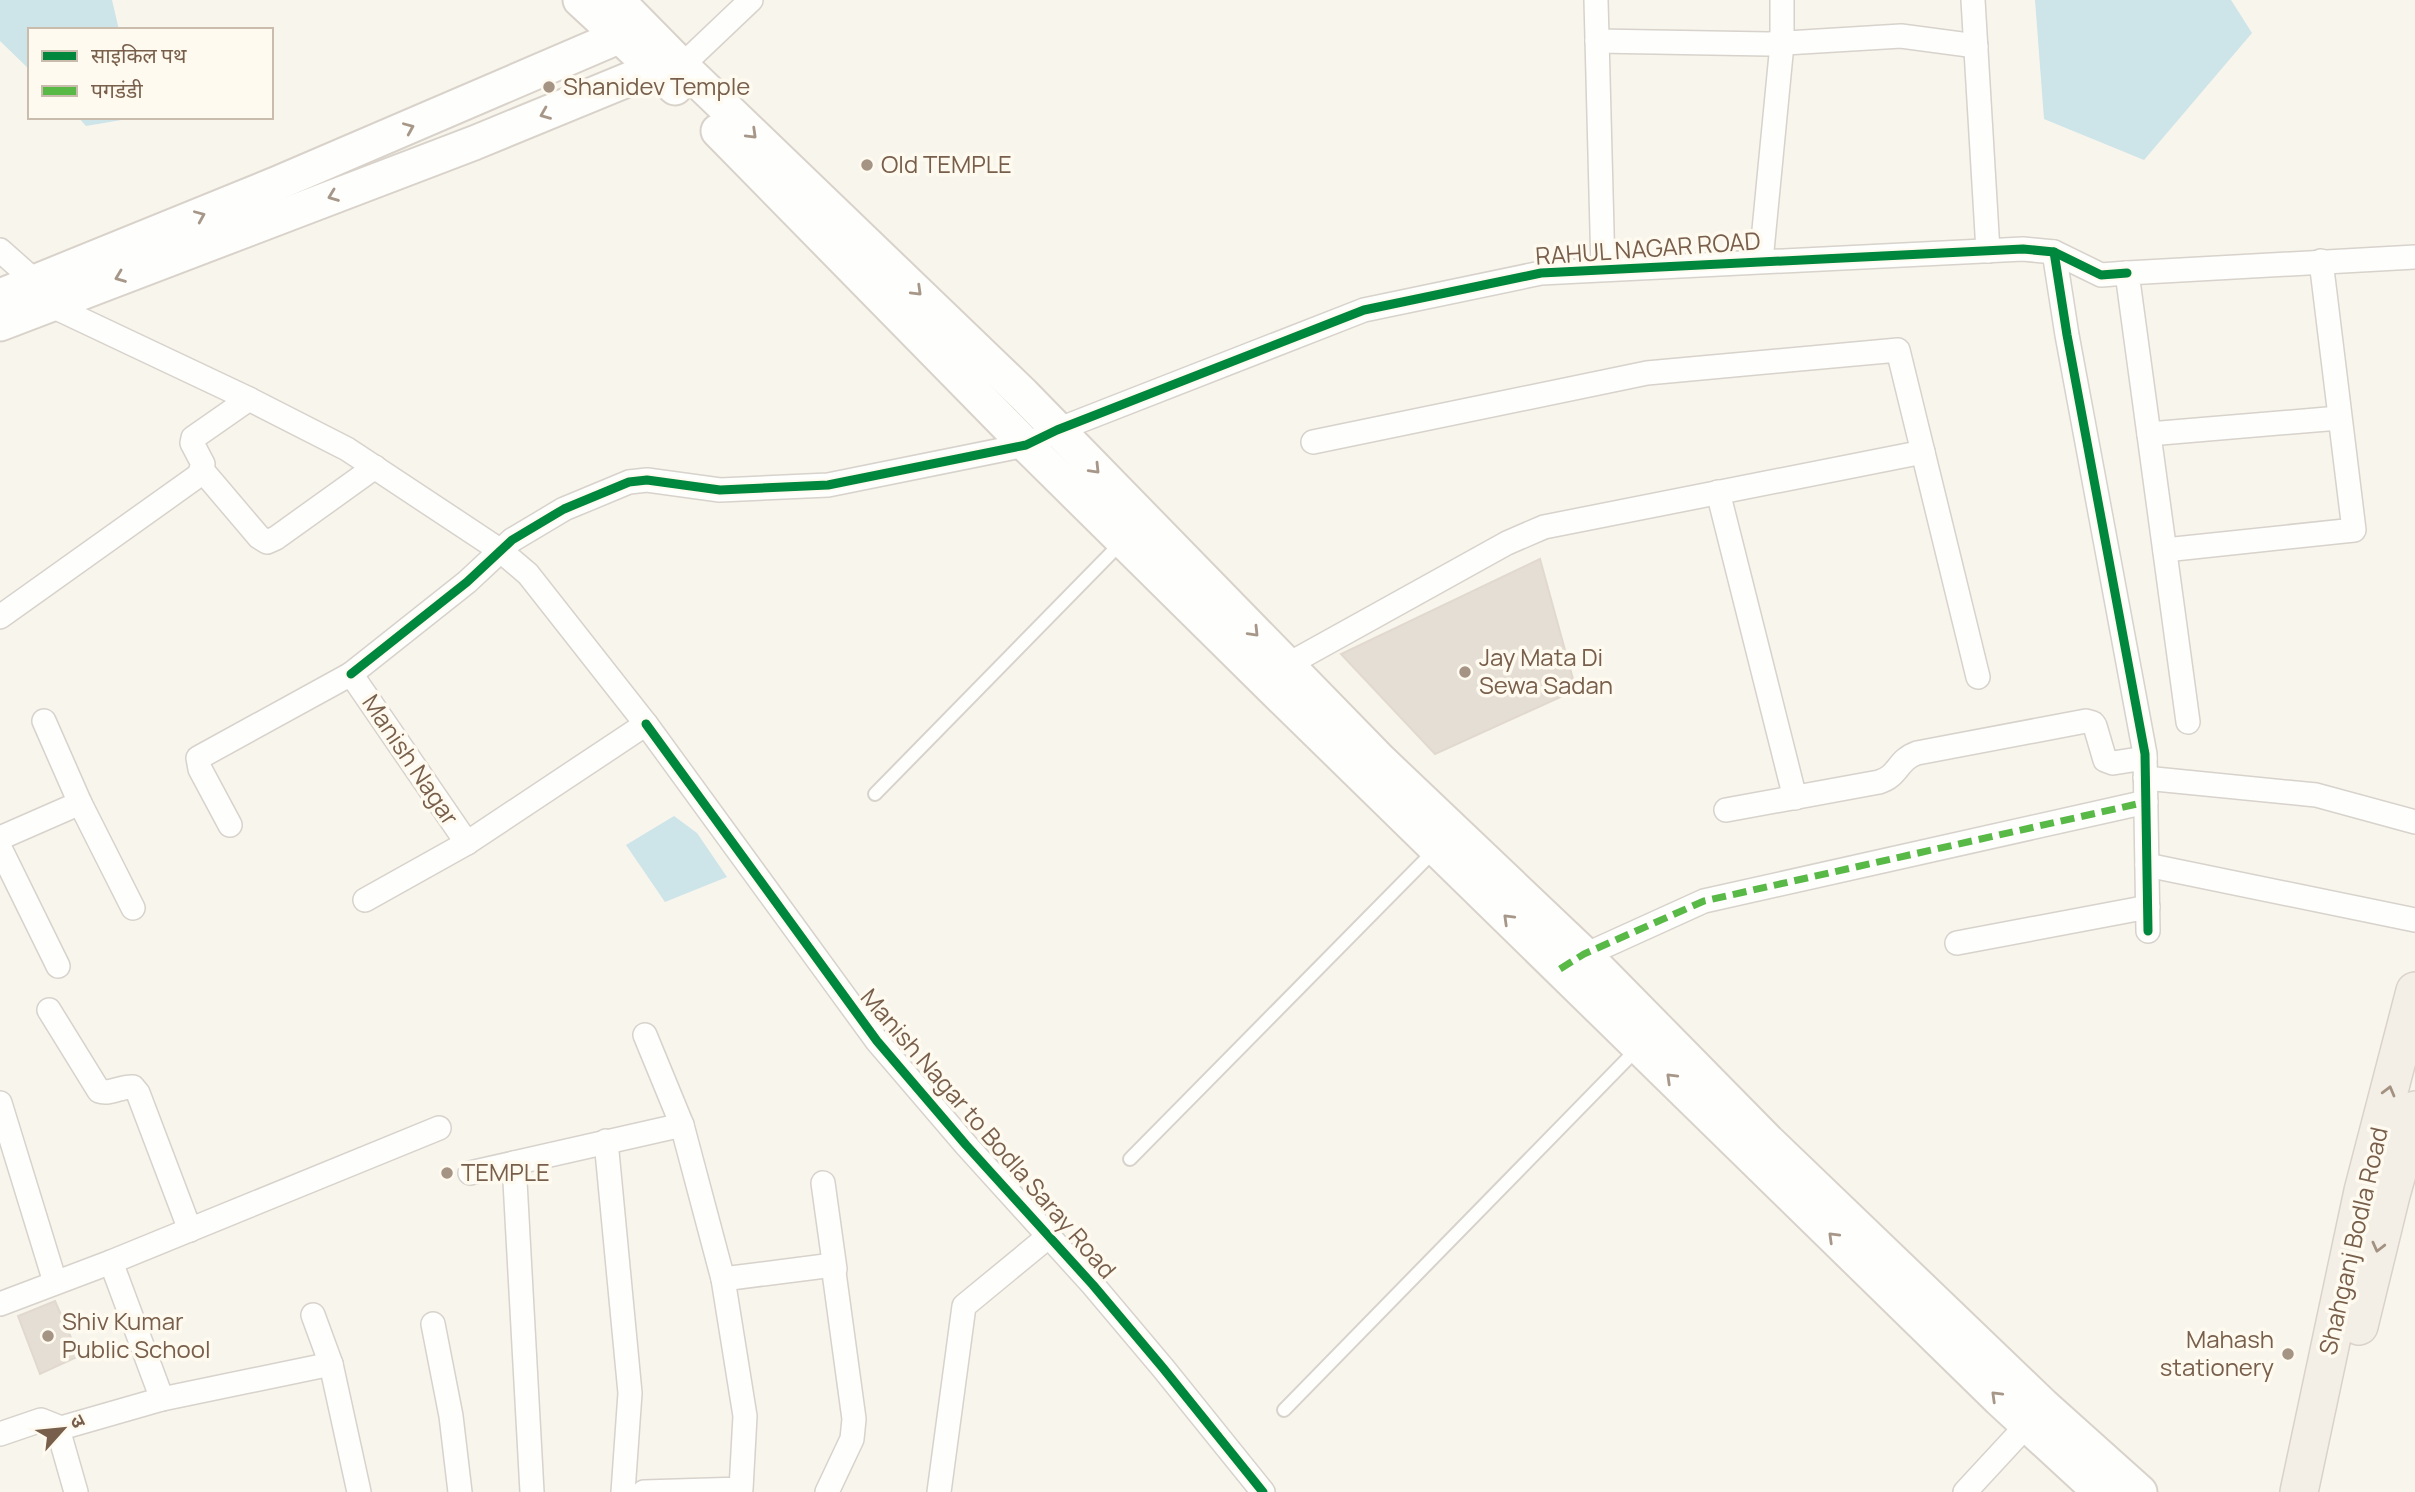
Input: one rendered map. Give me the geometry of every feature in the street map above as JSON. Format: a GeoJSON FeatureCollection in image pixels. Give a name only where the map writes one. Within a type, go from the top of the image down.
{"type":"FeatureCollection","features":[{"type":"Feature","properties":{"kind":"main road"},"geometry":{"type":"LineString","coordinates":[[580,0],[618,37],[668,72],[1023,394],[1572,961],[1639,1046],[2027,1425],[2101,1492]]}},
{"type":"Feature","properties":{"kind":"main road"},"geometry":{"type":"LineString","coordinates":[[617,0],[668,72],[1026,445],[1436,849],[1572,961],[1768,1141],[2043,1405],[2140,1492]]}},
{"type":"Feature","properties":{"kind":"main road"},"geometry":{"type":"LineString","coordinates":[[0,324],[42,293],[278,183],[618,37]]}},
{"type":"Feature","properties":{"kind":"main road"},"geometry":{"type":"LineString","coordinates":[[0,296],[42,293],[474,143],[668,72]]}},
{"type":"Feature","properties":{"kind":"main road","name":"Shahganj Bodla Road"},"geometry":{"type":"LineString","coordinates":[[2319,1492],[2390,1193],[2415,991]]}},
{"type":"Feature","properties":{"kind":"main road","name":"Shahganj Bodla Road"},"geometry":{"type":"LineString","coordinates":[[2299,1492],[2415,1110]]}},
{"type":"Feature","properties":{"kind":"street"},"geometry":{"type":"LineString","coordinates":[[668,72],[751,0]]}},
{"type":"Feature","properties":{"kind":"street"},"geometry":{"type":"LineString","coordinates":[[1596,0],[1603,269]]}},
{"type":"Feature","properties":{"kind":"street"},"geometry":{"type":"LineString","coordinates":[[1761,261],[1782,44],[1782,0]]}},
{"type":"Feature","properties":{"kind":"street"},"geometry":{"type":"LineString","coordinates":[[1973,0],[1988,251]]}},
{"type":"Feature","properties":{"kind":"street"},"geometry":{"type":"LineString","coordinates":[[1597,41],[1782,44],[1901,36],[1976,46]]}},
{"type":"Feature","properties":{"kind":"street","name":"RAHUL NAGAR ROAD"},"geometry":{"type":"LineString","coordinates":[[351,674],[467,582],[506,545],[564,509],[629,482],[647,480],[720,490],[828,485],[1026,445],[1057,430],[1364,310],[1541,273],[2023,249],[2054,252],[2101,275],[2415,257]]}},
{"type":"Feature","properties":{"kind":"street","name":"Manish Nagar to Bodla Saray Road"},"geometry":{"type":"LineString","coordinates":[[0,250],[42,293],[347,449],[506,545],[646,724],[877,1041],[1164,1368],[1263,1492]]}},
{"type":"Feature","properties":{"kind":"street"},"geometry":{"type":"LineString","coordinates":[[2054,252],[2145,768],[2148,931]]}},
{"type":"Feature","properties":{"kind":"street"},"geometry":{"type":"LineString","coordinates":[[2165,550],[2354,530],[2321,261]]}},
{"type":"Feature","properties":{"kind":"street"},"geometry":{"type":"LineString","coordinates":[[2127,273],[2188,722]]}},
{"type":"Feature","properties":{"kind":"street"},"geometry":{"type":"LineString","coordinates":[[1313,442],[1647,373],[1898,350],[1978,677]]}},
{"type":"Feature","properties":{"kind":"street"},"geometry":{"type":"LineString","coordinates":[[0,617],[188,483],[202,470],[204,464],[192,443],[193,438],[249,399]]}},
{"type":"Feature","properties":{"kind":"street"},"geometry":{"type":"LineString","coordinates":[[2149,434],[2339,418]]}},
{"type":"Feature","properties":{"kind":"street"},"geometry":{"type":"LineString","coordinates":[[1287,665],[1527,533],[1544,527],[1923,452]]}},
{"type":"Feature","properties":{"kind":"street"},"geometry":{"type":"LineString","coordinates":[[202,470],[258,537],[267,542],[376,467]]}},
{"type":"Feature","properties":{"kind":"street"},"geometry":{"type":"LineString","coordinates":[[1718,492],[1795,798]]}},
{"type":"Feature","properties":{"kind":"street","name":"Manish Nagar"},"geometry":{"type":"LineString","coordinates":[[230,825],[200,769],[198,758],[351,674],[467,843]]}},
{"type":"Feature","properties":{"kind":"street"},"geometry":{"type":"LineString","coordinates":[[44,721],[80,803],[133,908]]}},
{"type":"Feature","properties":{"kind":"street"},"geometry":{"type":"LineString","coordinates":[[1726,810],[1887,780],[1904,758],[1917,753],[2086,721],[2093,723],[2103,756],[2108,762],[2316,795],[2415,821]]}},
{"type":"Feature","properties":{"kind":"street"},"geometry":{"type":"LineString","coordinates":[[365,900],[467,843],[646,724]]}},
{"type":"Feature","properties":{"kind":"street"},"geometry":{"type":"LineString","coordinates":[[1572,961],[1704,901],[2146,802]]}},
{"type":"Feature","properties":{"kind":"street"},"geometry":{"type":"LineString","coordinates":[[0,838],[80,803]]}},
{"type":"Feature","properties":{"kind":"street"},"geometry":{"type":"LineString","coordinates":[[0,848],[58,966]]}},
{"type":"Feature","properties":{"kind":"street"},"geometry":{"type":"LineString","coordinates":[[2147,864],[2415,920]]}},
{"type":"Feature","properties":{"kind":"street"},"geometry":{"type":"LineString","coordinates":[[1957,943],[2148,907]]}},
{"type":"Feature","properties":{"kind":"street"},"geometry":{"type":"LineString","coordinates":[[49,1010],[99,1091],[105,1094],[133,1087],[138,1093],[191,1230]]}},
{"type":"Feature","properties":{"kind":"street"},"geometry":{"type":"LineString","coordinates":[[644,1492],[748,1491],[745,1416],[723,1279],[682,1125],[645,1035]]}},
{"type":"Feature","properties":{"kind":"street"},"geometry":{"type":"LineString","coordinates":[[0,1102],[55,1282]]}},
{"type":"Feature","properties":{"kind":"street"},"geometry":{"type":"LineString","coordinates":[[470,1173],[682,1125]]}},
{"type":"Feature","properties":{"kind":"street"},"geometry":{"type":"LineString","coordinates":[[0,1304],[191,1230],[439,1128]]}},
{"type":"Feature","properties":{"kind":"street"},"geometry":{"type":"LineString","coordinates":[[606,1141],[630,1393],[623,1492]]}},
{"type":"Feature","properties":{"kind":"street"},"geometry":{"type":"LineString","coordinates":[[513,1163],[532,1492]]}},
{"type":"Feature","properties":{"kind":"street"},"geometry":{"type":"LineString","coordinates":[[823,1184],[854,1419],[852,1439],[827,1492]]}},
{"type":"Feature","properties":{"kind":"street"},"geometry":{"type":"LineString","coordinates":[[939,1492],[964,1306],[1049,1237]]}},
{"type":"Feature","properties":{"kind":"street"},"geometry":{"type":"LineString","coordinates":[[111,1262],[162,1399]]}},
{"type":"Feature","properties":{"kind":"street"},"geometry":{"type":"LineString","coordinates":[[723,1279],[830,1264],[835,1269]]}},
{"type":"Feature","properties":{"kind":"street"},"geometry":{"type":"LineString","coordinates":[[313,1315],[331,1364],[359,1492]]}},
{"type":"Feature","properties":{"kind":"street"},"geometry":{"type":"LineString","coordinates":[[433,1324],[451,1416],[460,1492]]}},
{"type":"Feature","properties":{"kind":"street"},"geometry":{"type":"LineString","coordinates":[[0,1434],[41,1420],[58,1429],[162,1399],[331,1364]]}},
{"type":"Feature","properties":{"kind":"street"},"geometry":{"type":"LineString","coordinates":[[1965,1492],[2027,1425]]}},
{"type":"Feature","properties":{"kind":"street"},"geometry":{"type":"LineString","coordinates":[[58,1429],[76,1492]]}},
{"type":"Feature","properties":{"kind":"lane"},"geometry":{"type":"LineString","coordinates":[[875,794],[1123,541]]}},
{"type":"Feature","properties":{"kind":"lane"},"geometry":{"type":"LineString","coordinates":[[1130,1158],[1436,849]]}},
{"type":"Feature","properties":{"kind":"lane"},"geometry":{"type":"LineString","coordinates":[[1284,1410],[1639,1046]]}},
{"type":"Feature","properties":{"kind":"water"},"geometry":{"type":"Polygon","coordinates":[[[0,0],[112,0],[119,28],[28,28],[28,68],[0,41],[0,0]]]}},
{"type":"Feature","properties":{"kind":"water"},"geometry":{"type":"Polygon","coordinates":[[[2035,0],[2231,0],[2252,33],[2144,160],[2044,119],[2035,0]]]}},
{"type":"Feature","properties":{"kind":"water"},"geometry":{"type":"Polygon","coordinates":[[[80,119],[127,119],[86,126],[80,119]]]}},
{"type":"Feature","properties":{"kind":"water"},"geometry":{"type":"Polygon","coordinates":[[[674,816],[697,833],[727,877],[665,902],[626,845],[674,816]]]}},
{"type":"Feature","properties":{"kind":"building","name":"Jay Mata Di Sewa Sadan"},"geometry":{"type":"Polygon","coordinates":[[[1540,559],[1576,690],[1435,754],[1341,654],[1540,559]]]}},
{"type":"Feature","properties":{"kind":"building","name":"Shiv Kumar Public School"},"geometry":{"type":"Polygon","coordinates":[[[55,1301],[79,1356],[40,1374],[18,1316],[55,1301]]]}},
{"type":"Feature","properties":{"kind":"marked path"},"geometry":{"type":"LineString","coordinates":[[1560,969],[1584,954],[1704,901],[2146,802]]}},
{"type":"Feature","properties":{"kind":"cycle path"},"geometry":{"type":"LineString","coordinates":[[351,674],[467,582],[512,540],[564,509],[629,482],[647,480],[720,490],[828,485],[1026,445],[1057,430],[1364,310],[1541,273],[2023,249],[2054,252],[2101,275],[2127,273]]}},
{"type":"Feature","properties":{"kind":"cycle path"},"geometry":{"type":"LineString","coordinates":[[2054,252],[2145,754],[2148,931]]}},
{"type":"Feature","properties":{"kind":"cycle path"},"geometry":{"type":"LineString","coordinates":[[646,724],[877,1041],[966,1145],[1093,1285],[1263,1492]]}},
{"type":"Feature","properties":{"kind":"place","name":"Shanidev Temple"},"geometry":{"type":"Point","coordinates":[549,87]}},
{"type":"Feature","properties":{"kind":"place","name":"Old TEMPLE"},"geometry":{"type":"Point","coordinates":[867,165]}},
{"type":"Feature","properties":{"kind":"place","name":"Jay Mata Di Sewa Sadan"},"geometry":{"type":"Point","coordinates":[1465,672]}},
{"type":"Feature","properties":{"kind":"place","name":"TEMPLE"},"geometry":{"type":"Point","coordinates":[447,1173]}},
{"type":"Feature","properties":{"kind":"place","name":"Shiv Kumar Public School"},"geometry":{"type":"Point","coordinates":[48,1336]}},
{"type":"Feature","properties":{"kind":"place","name":"Mahash stationery"},"geometry":{"type":"Point","coordinates":[2288,1354]}}]}
